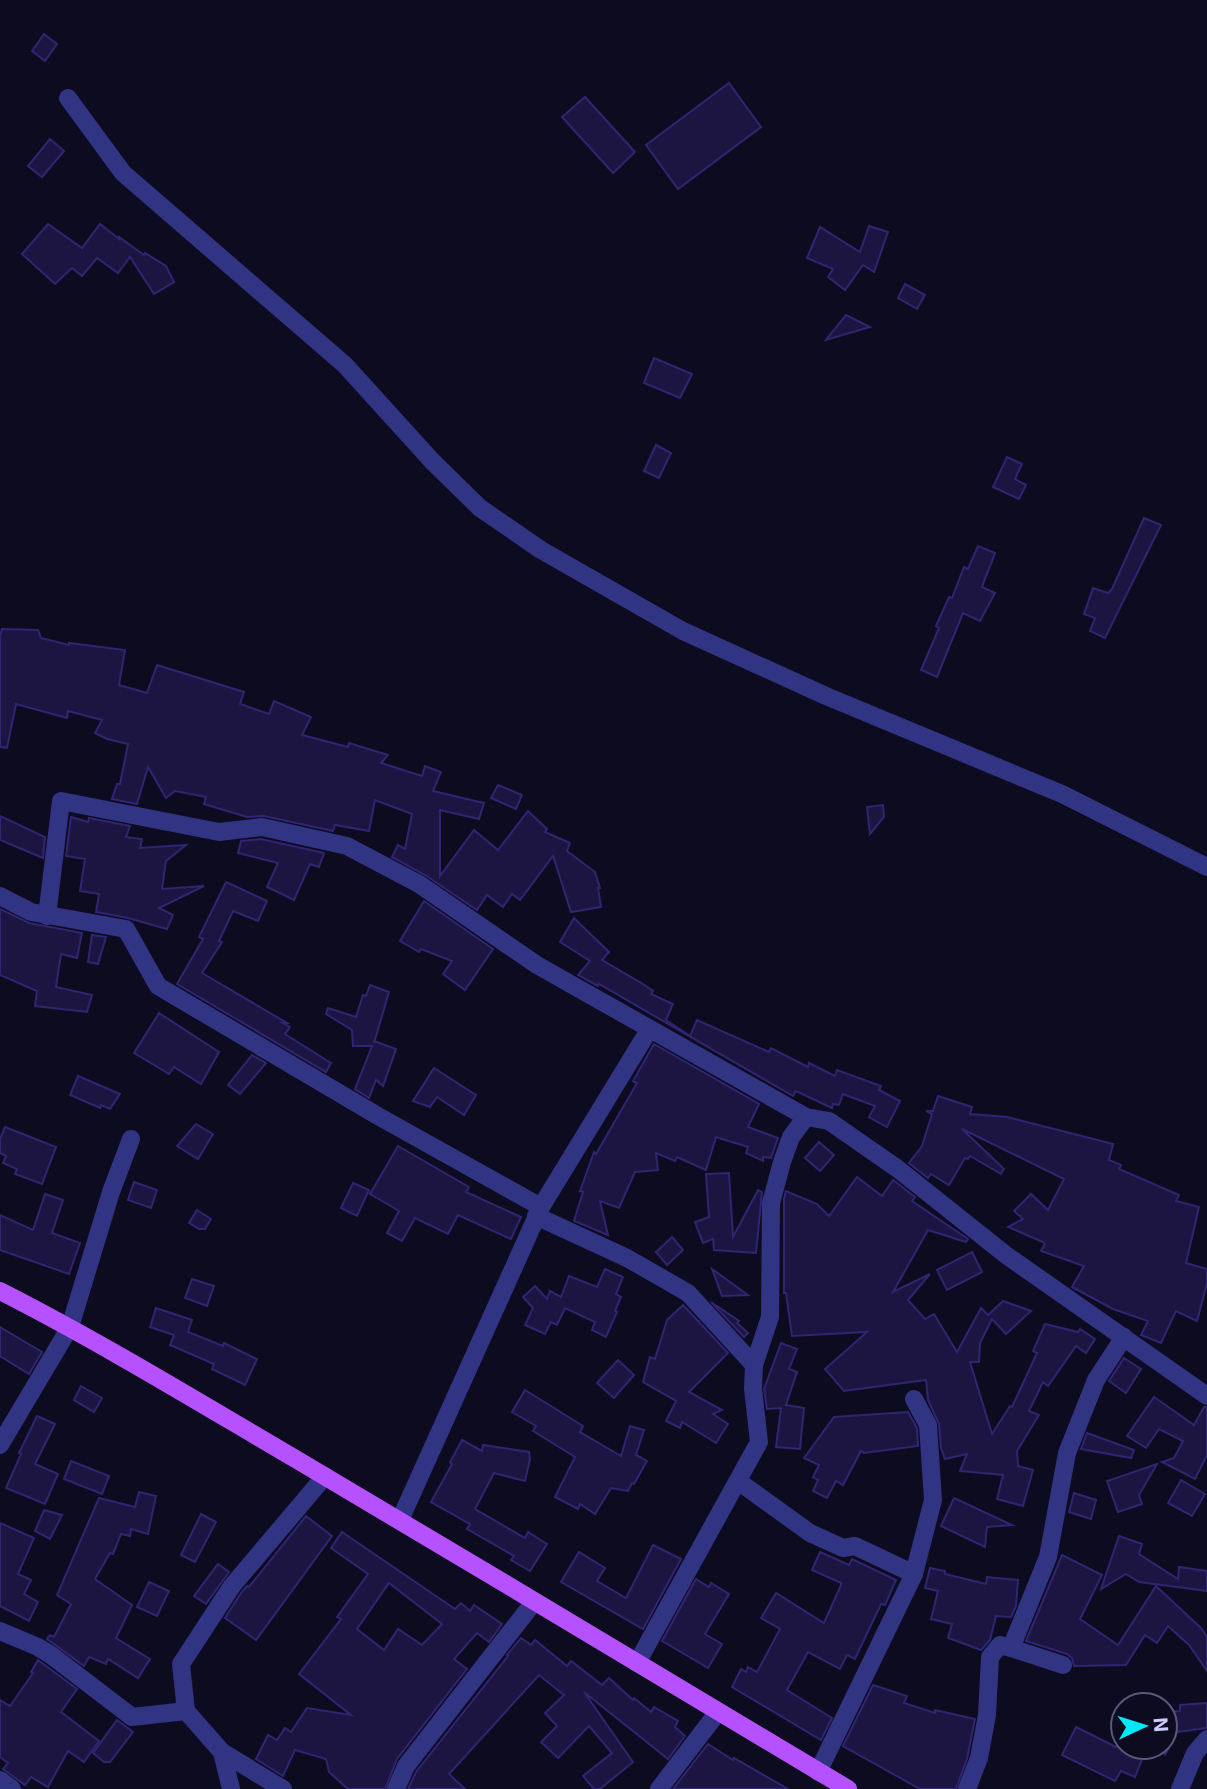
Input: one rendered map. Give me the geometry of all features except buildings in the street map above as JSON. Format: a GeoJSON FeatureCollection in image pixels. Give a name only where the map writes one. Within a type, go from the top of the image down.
{"type":"FeatureCollection","features":[{"type":"Feature","properties":{"kind":"main road"},"geometry":{"type":"LineString","coordinates":[[0,1291],[70,1327],[400,1520],[848,1789]]}},
{"type":"Feature","properties":{"kind":"street"},"geometry":{"type":"LineString","coordinates":[[68,98],[123,173],[345,365],[432,461],[480,508],[520,536],[683,631],[826,696],[1062,794],[1207,867]]}},
{"type":"Feature","properties":{"kind":"street"},"geometry":{"type":"LineString","coordinates":[[47,916],[61,801],[219,832],[262,827],[347,846],[419,884],[537,965],[649,1030],[806,1117],[829,1121],[898,1169],[1006,1255],[1207,1396]]}},
{"type":"Feature","properties":{"kind":"street"},"geometry":{"type":"LineString","coordinates":[[0,896],[31,912],[126,929],[158,986],[538,1212],[688,1293],[754,1365]]}},
{"type":"Feature","properties":{"kind":"street"},"geometry":{"type":"LineString","coordinates":[[400,1520],[538,1212],[649,1030]]}},
{"type":"Feature","properties":{"kind":"street"},"geometry":{"type":"LineString","coordinates":[[637,1664],[759,1442],[753,1389],[754,1365],[770,1317],[771,1203],[791,1137],[806,1117]]}},
{"type":"Feature","properties":{"kind":"street"},"geometry":{"type":"LineString","coordinates":[[0,1445],[70,1327],[111,1192],[131,1139]]}},
{"type":"Feature","properties":{"kind":"street"},"geometry":{"type":"LineString","coordinates":[[1012,1648],[1048,1557],[1067,1452],[1096,1380],[1124,1337]]}},
{"type":"Feature","properties":{"kind":"street"},"geometry":{"type":"LineString","coordinates":[[818,1772],[914,1574],[933,1500],[928,1425],[915,1399]]}},
{"type":"Feature","properties":{"kind":"street"},"geometry":{"type":"LineString","coordinates":[[283,1789],[222,1752],[186,1711],[181,1664],[232,1586],[325,1476]]}},
{"type":"Feature","properties":{"kind":"street"},"geometry":{"type":"LineString","coordinates":[[738,1481],[810,1532],[843,1548],[855,1546],[914,1574]]}},
{"type":"Feature","properties":{"kind":"street"},"geometry":{"type":"LineString","coordinates":[[397,1789],[406,1766],[534,1602]]}},
{"type":"Feature","properties":{"kind":"street"},"geometry":{"type":"LineString","coordinates":[[0,1632],[51,1655],[132,1717],[186,1711]]}},
{"type":"Feature","properties":{"kind":"street"},"geometry":{"type":"LineString","coordinates":[[967,1789],[979,1758],[987,1715],[990,1657],[1000,1645],[1063,1665]]}},
{"type":"Feature","properties":{"kind":"street"},"geometry":{"type":"LineString","coordinates":[[659,1789],[718,1712]]}},
{"type":"Feature","properties":{"kind":"street"},"geometry":{"type":"LineString","coordinates":[[1180,1789],[1195,1753],[1207,1739]]}},
{"type":"Feature","properties":{"kind":"street"},"geometry":{"type":"LineString","coordinates":[[222,1752],[231,1789]]}},
{"type":"Feature","properties":{"kind":"street"},"geometry":{"type":"LineString","coordinates":[[0,1780],[12,1789]]}}]}
